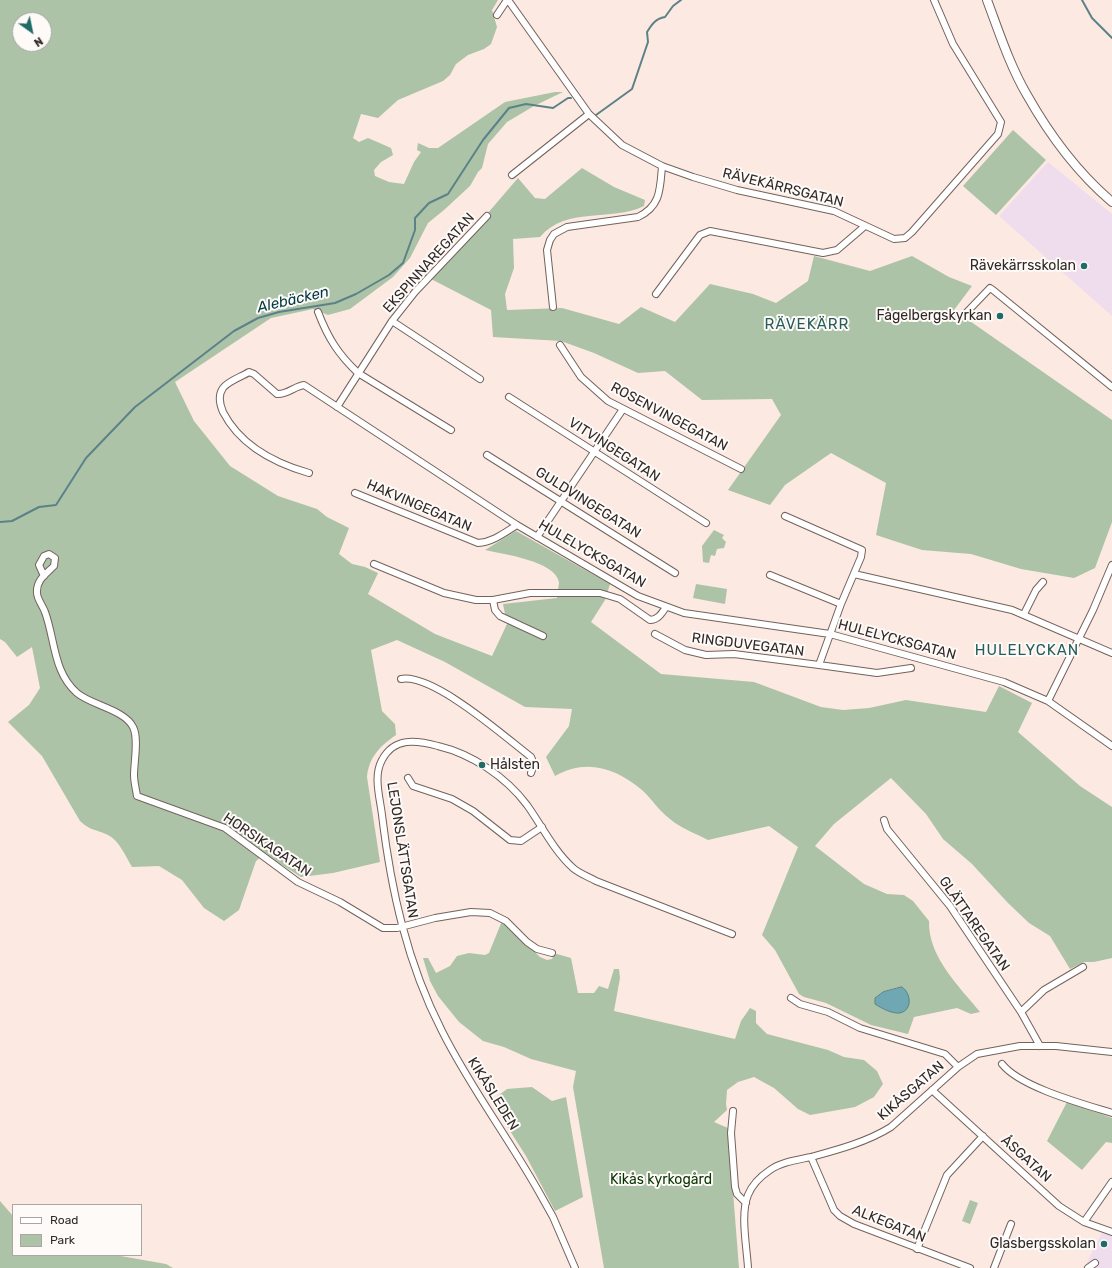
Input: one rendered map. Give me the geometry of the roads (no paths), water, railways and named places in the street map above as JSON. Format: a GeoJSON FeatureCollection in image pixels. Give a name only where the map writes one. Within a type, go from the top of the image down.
{"type":"FeatureCollection","features":[{"type":"Feature","properties":{"kind":"street","name":"RÄVEKÄRRSGATAN"},"geometry":{"type":"LineString","coordinates":[[497,15],[507,0],[588,114],[622,145],[662,166],[737,190],[834,211],[894,239],[905,238],[998,134],[1001,127],[1001,122],[994,108],[953,44],[934,0]]}},
{"type":"Feature","properties":{"kind":"street"},"geometry":{"type":"LineString","coordinates":[[987,0],[1006,50],[1027,95],[1067,154],[1112,202]]}},
{"type":"Feature","properties":{"kind":"street"},"geometry":{"type":"LineString","coordinates":[[512,175],[588,114]]}},
{"type":"Feature","properties":{"kind":"street"},"geometry":{"type":"LineString","coordinates":[[553,307],[547,250],[552,238],[567,226],[638,217],[647,213],[656,203],[662,166]]}},
{"type":"Feature","properties":{"kind":"street","name":"EKSPINNAREGATAN"},"geometry":{"type":"LineString","coordinates":[[337,407],[392,321],[415,292],[487,216]]}},
{"type":"Feature","properties":{"kind":"street"},"geometry":{"type":"LineString","coordinates":[[656,294],[700,236],[705,232],[710,231],[823,254],[838,250],[865,226]]}},
{"type":"Feature","properties":{"kind":"street"},"geometry":{"type":"LineString","coordinates":[[966,312],[990,288],[1112,387]]}},
{"type":"Feature","properties":{"kind":"street"},"geometry":{"type":"LineString","coordinates":[[318,312],[327,336],[345,361],[358,373],[451,430]]}},
{"type":"Feature","properties":{"kind":"street"},"geometry":{"type":"LineString","coordinates":[[392,321],[480,379]]}},
{"type":"Feature","properties":{"kind":"street","name":"ROSENVINGEGATAN"},"geometry":{"type":"LineString","coordinates":[[560,346],[567,358],[592,389],[623,409],[741,469]]}},
{"type":"Feature","properties":{"kind":"street","name":"HULELYCKSGATAN"},"geometry":{"type":"LineString","coordinates":[[309,474],[273,460],[247,443],[228,420],[221,406],[220,395],[223,388],[249,372],[261,379],[277,394],[281,394],[304,385],[537,537],[616,585],[638,596],[684,613],[709,618],[830,634],[1004,682],[1048,701],[1112,746]]}},
{"type":"Feature","properties":{"kind":"street","name":"VITVINGEGATAN"},"geometry":{"type":"LineString","coordinates":[[509,397],[706,523]]}},
{"type":"Feature","properties":{"kind":"street"},"geometry":{"type":"LineString","coordinates":[[537,537],[595,453],[623,409]]}},
{"type":"Feature","properties":{"kind":"street","name":"GULDVINGEGATAN"},"geometry":{"type":"LineString","coordinates":[[487,455],[675,573]]}},
{"type":"Feature","properties":{"kind":"street","name":"HAKVINGEGATAN"},"geometry":{"type":"LineString","coordinates":[[355,493],[478,544],[486,543],[500,536],[517,524]]}},
{"type":"Feature","properties":{"kind":"street"},"geometry":{"type":"LineString","coordinates":[[785,516],[862,550],[819,665]]}},
{"type":"Feature","properties":{"kind":"street"},"geometry":{"type":"LineString","coordinates":[[374,564],[450,595],[476,600],[493,600],[530,594],[600,593],[620,599],[650,620],[654,620],[660,616],[666,607]]}},
{"type":"Feature","properties":{"kind":"street"},"geometry":{"type":"LineString","coordinates":[[1048,701],[1080,638],[1112,569]]}},
{"type":"Feature","properties":{"kind":"street"},"geometry":{"type":"LineString","coordinates":[[854,574],[982,602],[1024,614],[1112,653]]}},
{"type":"Feature","properties":{"kind":"street"},"geometry":{"type":"LineString","coordinates":[[770,575],[841,604]]}},
{"type":"Feature","properties":{"kind":"street","name":"HORSIKAGATAN"},"geometry":{"type":"LineString","coordinates":[[44,576],[39,580],[36,594],[45,613],[59,667],[67,681],[77,693],[116,713],[130,722],[134,727],[136,738],[134,777],[137,796],[225,828],[298,882],[340,902],[383,928],[390,929],[402,927]]}},
{"type":"Feature","properties":{"kind":"street"},"geometry":{"type":"LineString","coordinates":[[1024,614],[1036,590],[1043,582]]}},
{"type":"Feature","properties":{"kind":"street"},"geometry":{"type":"LineString","coordinates":[[493,600],[495,610],[500,616],[543,636]]}},
{"type":"Feature","properties":{"kind":"street","name":"RINGDUVEGATAN"},"geometry":{"type":"LineString","coordinates":[[655,634],[685,650],[706,655],[734,654],[877,673],[911,668]]}},
{"type":"Feature","properties":{"kind":"street"},"geometry":{"type":"LineString","coordinates":[[401,679],[412,678],[425,682],[458,702],[489,724],[531,757],[534,767],[531,773]]}},
{"type":"Feature","properties":{"kind":"street","name":"LEJONSLÄTTSGATAN"},"geometry":{"type":"LineString","coordinates":[[402,927],[391,874],[378,780],[381,762],[394,746],[401,742],[411,741],[455,751],[490,769],[513,789],[526,804],[557,850],[575,870],[608,886],[732,934]]}},
{"type":"Feature","properties":{"kind":"street","name":"LEJONSLÄTTSGATAN"},"geometry":{"type":"LineString","coordinates":[[408,778],[413,786],[452,799],[473,811],[510,840],[521,841],[542,827]]}},
{"type":"Feature","properties":{"kind":"street","name":"GLÄTTAREGATAN"},"geometry":{"type":"LineString","coordinates":[[884,820],[886,829],[950,906],[1020,1012],[1040,1046]]}},
{"type":"Feature","properties":{"kind":"street"},"geometry":{"type":"LineString","coordinates":[[402,927],[435,918],[471,912],[490,914],[506,921],[533,946],[552,953]]}},
{"type":"Feature","properties":{"kind":"street","name":"KIKÅSLEDEN"},"geometry":{"type":"LineString","coordinates":[[402,927],[418,977],[442,1031],[553,1217],[575,1268]]}},
{"type":"Feature","properties":{"kind":"street"},"geometry":{"type":"LineString","coordinates":[[1020,1012],[1044,990],[1084,968]]}},
{"type":"Feature","properties":{"kind":"street"},"geometry":{"type":"LineString","coordinates":[[792,998],[800,1004],[828,1012],[860,1028],[945,1054],[958,1067]]}},
{"type":"Feature","properties":{"kind":"street","name":"KIKÅSGATAN"},"geometry":{"type":"LineString","coordinates":[[746,1203],[748,1196],[756,1183],[771,1169],[880,1134],[891,1127],[969,1058],[1007,1047],[1056,1046],[1112,1052]]}},
{"type":"Feature","properties":{"kind":"street"},"geometry":{"type":"LineString","coordinates":[[1002,1064],[1008,1072],[1050,1092],[1112,1113]]}},
{"type":"Feature","properties":{"kind":"street","name":"ÅSGATAN"},"geometry":{"type":"LineString","coordinates":[[932,1090],[1059,1206],[1084,1222],[1112,1232]]}},
{"type":"Feature","properties":{"kind":"street"},"geometry":{"type":"LineString","coordinates":[[734,1111],[731,1133],[735,1187],[737,1194],[746,1203],[745,1216],[748,1268]]}},
{"type":"Feature","properties":{"kind":"street"},"geometry":{"type":"LineString","coordinates":[[917,1248],[947,1175],[983,1136]]}},
{"type":"Feature","properties":{"kind":"street","name":"ALKEGATAN"},"geometry":{"type":"LineString","coordinates":[[811,1157],[829,1203],[840,1216],[970,1268]]}},
{"type":"Feature","properties":{"kind":"street"},"geometry":{"type":"LineString","coordinates":[[1084,1222],[1112,1182]]}},
{"type":"Feature","properties":{"kind":"street"},"geometry":{"type":"LineString","coordinates":[[994,1268],[1010,1224]]}},
{"type":"Feature","properties":{"kind":"street"},"geometry":{"type":"LineString","coordinates":[[1088,1268],[1095,1263]]}},
{"type":"Feature","properties":{"kind":"water"},"geometry":{"type":"Polygon","coordinates":[[[902,987],[909,997],[909,1005],[904,1011],[894,1013],[875,1004],[875,998],[883,992],[902,987]]]}},
{"type":"Feature","properties":{"kind":"waterway","name":"Alebäcken"},"geometry":{"type":"LineString","coordinates":[[596,115],[632,89],[648,42],[647,32],[654,22],[665,17],[673,6],[681,0]]}},
{"type":"Feature","properties":{"kind":"waterway"},"geometry":{"type":"LineString","coordinates":[[1082,0],[1092,18],[1112,38]]}},
{"type":"Feature","properties":{"kind":"waterway","name":"Alebäcken"},"geometry":{"type":"LineString","coordinates":[[0,522],[12,521],[39,507],[56,505],[86,458],[135,407],[234,331],[258,318],[279,312],[335,303],[356,294],[389,275],[403,263],[415,230],[415,218],[429,203],[448,194],[483,140],[509,108],[526,104],[553,108],[568,98],[571,98]]}},
{"type":"Feature","properties":{"kind":"place","name":"Rävekärrsskolan"},"geometry":{"type":"Point","coordinates":[1084,266]}},
{"type":"Feature","properties":{"kind":"place","name":"Fågelbergskyrkan"},"geometry":{"type":"Point","coordinates":[1000,316]}},
{"type":"Feature","properties":{"kind":"place","name":"Hålsten"},"geometry":{"type":"Point","coordinates":[482,765]}},
{"type":"Feature","properties":{"kind":"place","name":"Glasbergsskolan"},"geometry":{"type":"Point","coordinates":[1104,1244]}},
{"type":"Feature","properties":{"kind":"district","name":"RÄVEKÄRR"},"geometry":{"type":"Point","coordinates":[807,325]}},
{"type":"Feature","properties":{"kind":"district","name":"HULELYCKAN"},"geometry":{"type":"Point","coordinates":[1027,651]}},
{"type":"Feature","properties":{"kind":"park label","name":"Kikås kyrkogård"},"geometry":{"type":"Point","coordinates":[661,1180]}}]}
